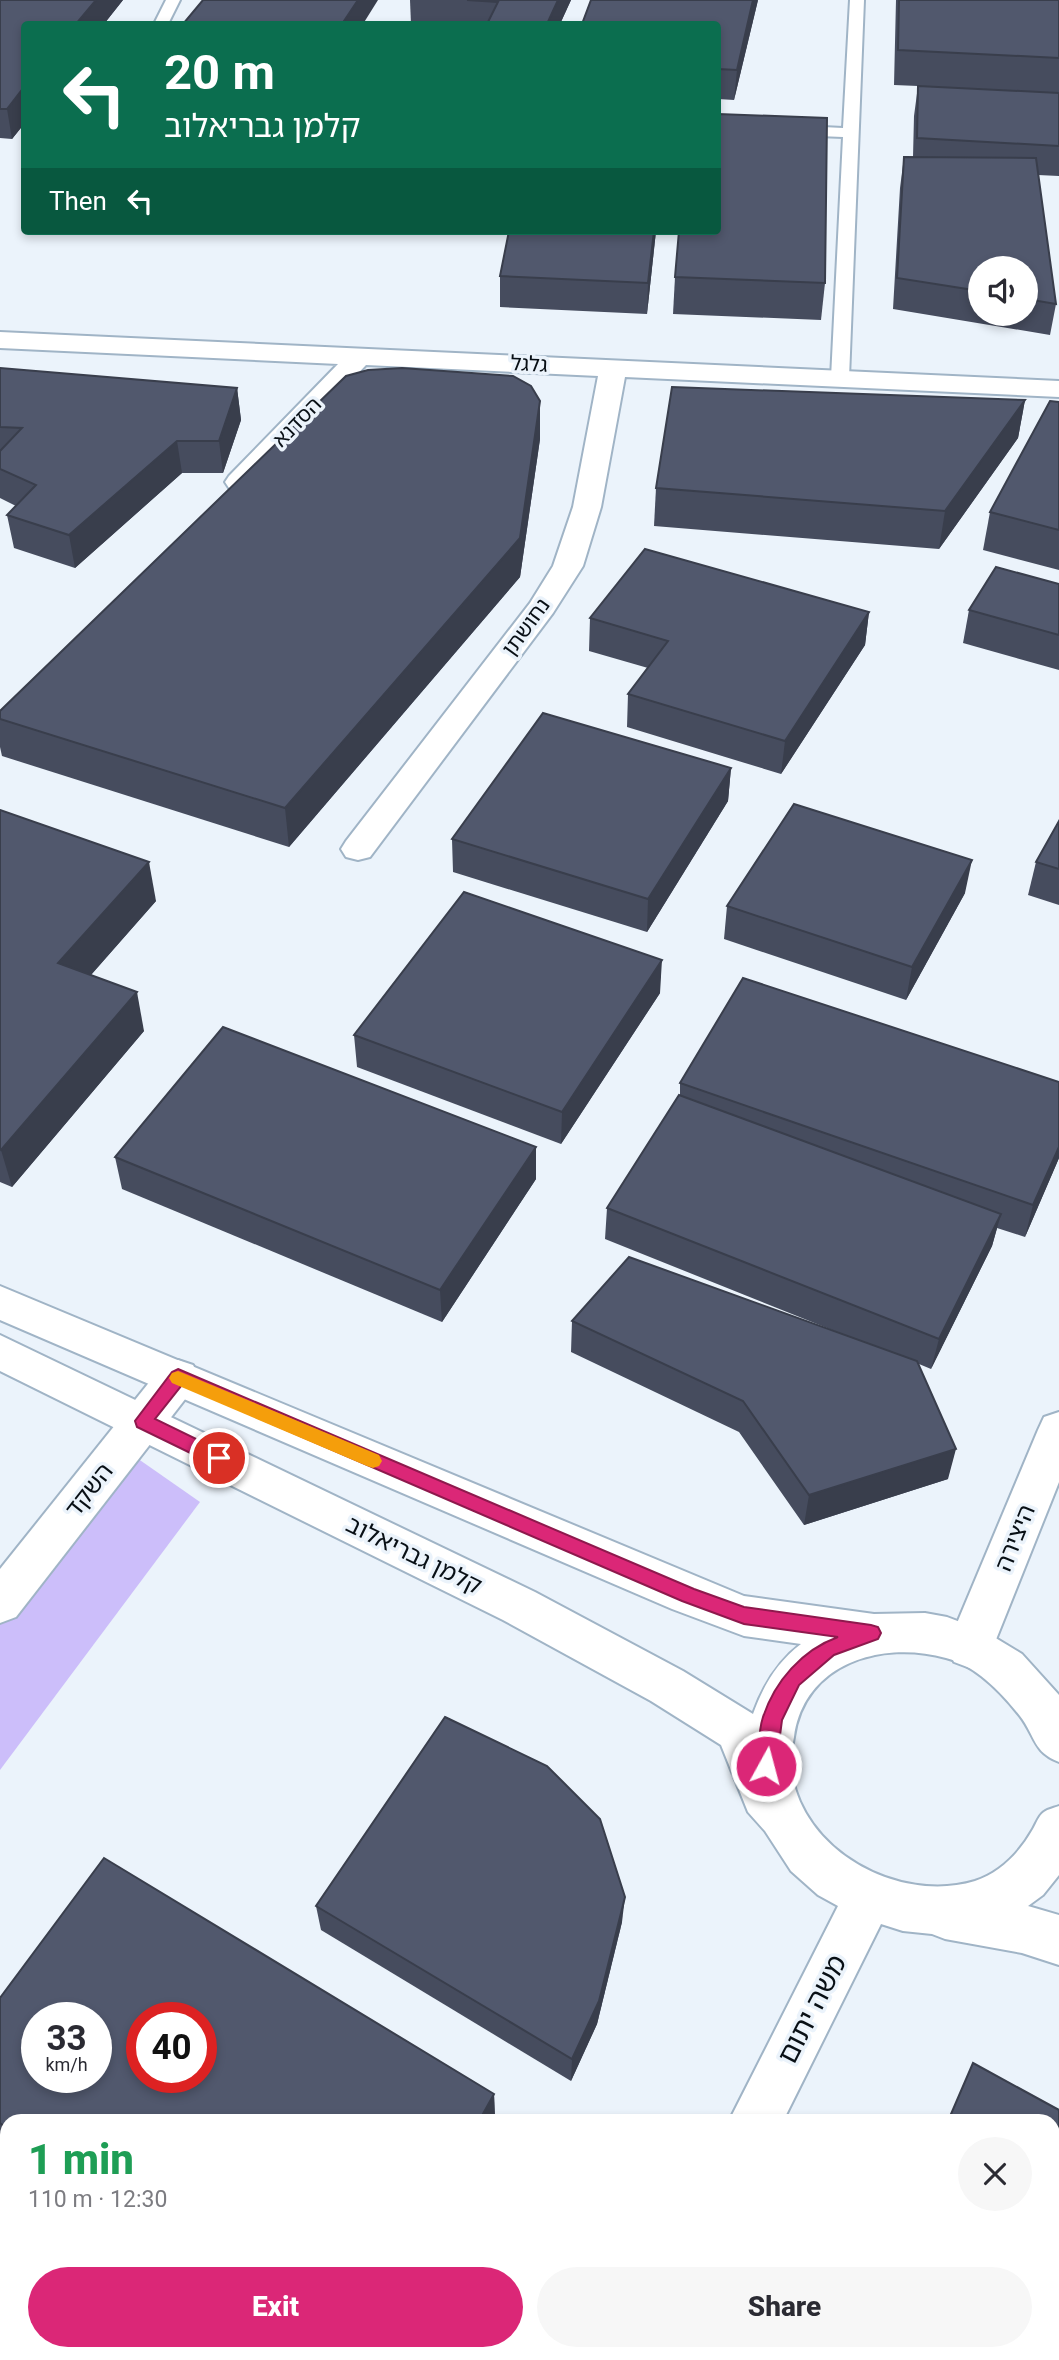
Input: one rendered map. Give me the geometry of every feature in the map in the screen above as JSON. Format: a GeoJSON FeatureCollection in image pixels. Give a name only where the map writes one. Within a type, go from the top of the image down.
{"type":"FeatureCollection","features":[{"type":"Feature","properties":{"kind":"street","name":"גלגל"},"geometry":{"type":"LineString","coordinates":[[0,340],[1059,388]]}},
{"type":"Feature","properties":{"kind":"street","name":"הסדנא"},"geometry":{"type":"LineString","coordinates":[[218,504],[360,356]]}},
{"type":"Feature","properties":{"kind":"street","name":"נחושתן"},"geometry":{"type":"LineString","coordinates":[[358,849],[542,607],[568,566],[587,507],[613,368]]}},
{"type":"Feature","properties":{"kind":"street"},"geometry":{"type":"LineString","coordinates":[[0,1301],[688,1595],[744,1616],[871,1633],[905,1631],[938,1635],[970,1647],[1008,1669],[1037,1700],[1059,1739]]}},
{"type":"Feature","properties":{"kind":"street","name":"קלמן גבריאלוב"},"geometry":{"type":"LineString","coordinates":[[0,1352],[519,1606],[667,1686],[738,1730],[765,1796],[800,1848],[823,1870],[868,1898],[922,1911]]}},
{"type":"Feature","properties":{"kind":"street","name":"השקד"},"geometry":{"type":"LineString","coordinates":[[0,1603],[178,1377]]}},
{"type":"Feature","properties":{"kind":"street","name":"היצירה"},"geometry":{"type":"LineString","coordinates":[[970,1647],[1059,1430]]}},
{"type":"Feature","properties":{"kind":"street"},"geometry":{"type":"LineString","coordinates":[[778,1813],[766,1766],[772,1719],[782,1699],[793,1679],[827,1649],[871,1633]]}},
{"type":"Feature","properties":{"kind":"street"},"geometry":{"type":"LineString","coordinates":[[922,1911],[970,1907],[1011,1890],[1042,1861],[1059,1829]]}},
{"type":"Feature","properties":{"kind":"street","name":"משה יתום"},"geometry":{"type":"LineString","coordinates":[[759,2114],[868,1898]]}},
{"type":"Feature","properties":{"kind":"street"},"geometry":{"type":"LineString","coordinates":[[922,1911],[1022,1929],[1059,1940]]}},
{"type":"Feature","properties":{"kind":"lane"},"geometry":{"type":"LineString","coordinates":[[162,21],[173,0]]}},
{"type":"Feature","properties":{"kind":"lane"},"geometry":{"type":"LineString","coordinates":[[840,379],[858,0]]}},
{"type":"Feature","properties":{"kind":"lane"},"geometry":{"type":"LineString","coordinates":[[721,127],[852,133]]}},
{"type":"Feature","properties":{"kind":"shaded area"},"geometry":{"type":"Polygon","coordinates":[[[124,1449],[200,1502],[0,1770],[0,1610],[124,1449]]]}},
{"type":"Feature","properties":{"kind":"building"},"geometry":{"type":"Polygon","coordinates":[[[0,0],[96,0],[78,21],[21,21],[21,91],[7,109],[0,109],[0,0]]]}},
{"type":"Feature","properties":{"kind":"building"},"geometry":{"type":"Polygon","coordinates":[[[203,0],[358,0],[344,21],[186,21],[203,0]]]}},
{"type":"Feature","properties":{"kind":"building"},"geometry":{"type":"Polygon","coordinates":[[[467,0],[558,0],[548,21],[488,21],[498,2],[467,0]]]}},
{"type":"Feature","properties":{"kind":"building"},"geometry":{"type":"Polygon","coordinates":[[[591,0],[753,0],[737,70],[721,69],[721,21],[583,21],[591,0]]]}},
{"type":"Feature","properties":{"kind":"building"},"geometry":{"type":"Polygon","coordinates":[[[899,0],[1059,0],[1059,58],[898,50],[899,0]]]}},
{"type":"Feature","properties":{"kind":"building"},"geometry":{"type":"Polygon","coordinates":[[[918,86],[1059,93],[1059,146],[917,138],[918,86]]]}},
{"type":"Feature","properties":{"kind":"building"},"geometry":{"type":"Polygon","coordinates":[[[721,114],[827,118],[825,283],[675,277],[679,235],[721,235],[721,114]]]}},
{"type":"Feature","properties":{"kind":"building"},"geometry":{"type":"Polygon","coordinates":[[[904,157],[1036,158],[1056,304],[1038,301],[1038,256],[968,256],[968,289],[897,278],[904,157]]]}},
{"type":"Feature","properties":{"kind":"building"},"geometry":{"type":"Polygon","coordinates":[[[508,235],[654,235],[648,283],[500,276],[508,235]]]}},
{"type":"Feature","properties":{"kind":"building"},"geometry":{"type":"Polygon","coordinates":[[[0,368],[237,388],[219,441],[177,441],[69,535],[7,515],[36,485],[0,469],[0,451],[22,428],[0,427],[0,368]]]}},
{"type":"Feature","properties":{"kind":"building"},"geometry":{"type":"Polygon","coordinates":[[[402,368],[513,376],[531,386],[540,401],[520,538],[285,808],[0,719],[0,711],[346,376],[368,370],[402,368]]]}},
{"type":"Feature","properties":{"kind":"building"},"geometry":{"type":"Polygon","coordinates":[[[672,387],[1025,400],[945,511],[656,488],[672,387]]]}},
{"type":"Feature","properties":{"kind":"building"},"geometry":{"type":"Polygon","coordinates":[[[1050,401],[1059,402],[1059,530],[990,512],[1050,401]]]}},
{"type":"Feature","properties":{"kind":"building"},"geometry":{"type":"Polygon","coordinates":[[[645,549],[869,612],[785,741],[628,694],[668,641],[590,618],[645,549]]]}},
{"type":"Feature","properties":{"kind":"building"},"geometry":{"type":"Polygon","coordinates":[[[996,567],[1059,584],[1059,635],[969,610],[996,567]]]}},
{"type":"Feature","properties":{"kind":"building"},"geometry":{"type":"Polygon","coordinates":[[[543,713],[731,768],[648,899],[452,839],[543,713]]]}},
{"type":"Feature","properties":{"kind":"building"},"geometry":{"type":"Polygon","coordinates":[[[794,804],[972,860],[912,967],[727,906],[794,804]]]}},
{"type":"Feature","properties":{"kind":"building"},"geometry":{"type":"Polygon","coordinates":[[[0,810],[149,862],[58,963],[137,992],[1,1150],[0,1149],[0,810]]]}},
{"type":"Feature","properties":{"kind":"building"},"geometry":{"type":"Polygon","coordinates":[[[1059,821],[1059,869],[1036,862],[1059,821]]]}},
{"type":"Feature","properties":{"kind":"building"},"geometry":{"type":"Polygon","coordinates":[[[464,892],[662,960],[562,1112],[354,1035],[464,892]]]}},
{"type":"Feature","properties":{"kind":"building"},"geometry":{"type":"Polygon","coordinates":[[[743,978],[1059,1082],[1059,1147],[1033,1205],[680,1083],[743,978]]]}},
{"type":"Feature","properties":{"kind":"building"},"geometry":{"type":"Polygon","coordinates":[[[223,1027],[536,1147],[440,1290],[115,1157],[223,1027]]]}},
{"type":"Feature","properties":{"kind":"building"},"geometry":{"type":"Polygon","coordinates":[[[679,1095],[1001,1214],[939,1339],[607,1208],[679,1095]]]}},
{"type":"Feature","properties":{"kind":"building"},"geometry":{"type":"Polygon","coordinates":[[[629,1257],[917,1361],[956,1449],[809,1495],[743,1401],[572,1321],[629,1257]]]}},
{"type":"Feature","properties":{"kind":"building"},"geometry":{"type":"Polygon","coordinates":[[[445,1717],[547,1766],[600,1819],[625,1897],[599,2001],[572,2059],[316,1906],[445,1717]]]}},
{"type":"Feature","properties":{"kind":"building"},"geometry":{"type":"Polygon","coordinates":[[[104,1858],[494,2094],[483,2114],[0,2114],[0,1998],[104,1858]]]}},
{"type":"Feature","properties":{"kind":"building"},"geometry":{"type":"Polygon","coordinates":[[[973,2063],[1059,2110],[1059,2114],[951,2114],[973,2063]]]}},
{"type":"Feature","properties":{"kind":"slow traffic"},"geometry":{"type":"LineString","coordinates":[[178,1378],[373,1461]]}},
{"type":"Feature","properties":{"kind":"route"},"geometry":{"type":"LineString","coordinates":[[219,1458],[144,1421],[178,1377],[688,1595],[744,1616],[871,1633],[827,1649],[793,1679],[772,1719],[766,1766]]}}]}
